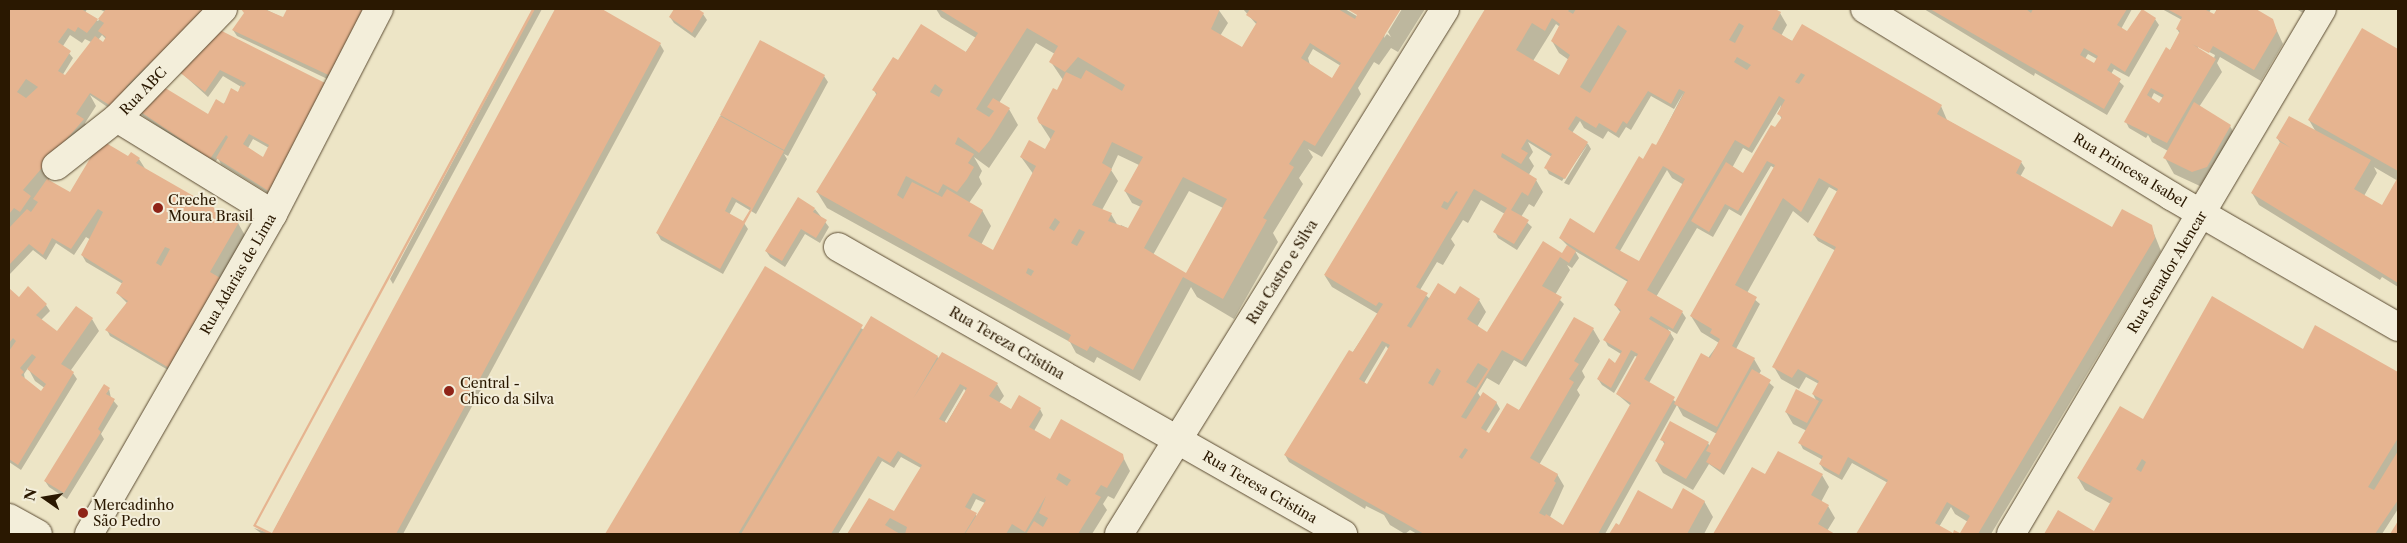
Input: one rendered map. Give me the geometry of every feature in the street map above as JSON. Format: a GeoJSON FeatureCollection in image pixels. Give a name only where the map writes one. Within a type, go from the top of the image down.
{"type":"FeatureCollection","features":[{"type":"Feature","properties":{"kind":"street","name":"Rua ABC"},"geometry":{"type":"LineString","coordinates":[[56,166],[117,118],[223,9]]}},
{"type":"Feature","properties":{"kind":"street","name":"Rua Adarias de Lima"},"geometry":{"type":"LineString","coordinates":[[89,534],[273,214],[379,9]]}},
{"type":"Feature","properties":{"kind":"street","name":"Rua Castro e Silva"},"geometry":{"type":"LineString","coordinates":[[1119,534],[1445,9]]}},
{"type":"Feature","properties":{"kind":"street","name":"Rua Princesa Isabel"},"geometry":{"type":"LineString","coordinates":[[1864,9],[2202,214],[2398,327]]}},
{"type":"Feature","properties":{"kind":"street","name":"Rua Senador Alencar"},"geometry":{"type":"LineString","coordinates":[[2011,534],[2322,9]]}},
{"type":"Feature","properties":{"kind":"street"},"geometry":{"type":"LineString","coordinates":[[117,118],[273,214]]}},
{"type":"Feature","properties":{"kind":"street","name":"Rua Tereza Cristina"},"geometry":{"type":"LineString","coordinates":[[838,247],[1177,440]]}},
{"type":"Feature","properties":{"kind":"street","name":"Rua Teresa Cristina"},"geometry":{"type":"LineString","coordinates":[[1177,440],[1343,534]]}},
{"type":"Feature","properties":{"kind":"street"},"geometry":{"type":"LineString","coordinates":[[9,518],[38,534]]}},
{"type":"Feature","properties":{"kind":"building"},"geometry":{"type":"Polygon","coordinates":[[[9,9],[81,9],[98,19],[106,9],[215,9],[146,67],[126,87],[131,91],[116,109],[90,93],[76,114],[84,119],[23,190],[31,196],[20,212],[14,208],[9,214],[9,9]],[[98,19],[87,33],[78,27],[75,32],[68,28],[58,42],[71,51],[58,71],[65,75],[95,36],[103,42],[106,37],[98,31],[104,23],[98,19]],[[26,79],[17,92],[26,98],[38,87],[26,79]]]}},
{"type":"Feature","properties":{"kind":"building"},"geometry":{"type":"Polygon","coordinates":[[[241,9],[264,9],[283,17],[287,9],[371,9],[337,79],[232,30],[244,13],[241,9]]]}},
{"type":"Feature","properties":{"kind":"building"},"geometry":{"type":"Polygon","coordinates":[[[532,9],[535,9],[256,525],[272,533],[555,9],[602,9],[661,43],[396,534],[268,534],[253,526],[532,9]]]}},
{"type":"Feature","properties":{"kind":"building"},"geometry":{"type":"Polygon","coordinates":[[[674,9],[698,9],[704,13],[692,33],[669,17],[674,9]]]}},
{"type":"Feature","properties":{"kind":"building"},"geometry":{"type":"Polygon","coordinates":[[[939,9],[1220,9],[1211,29],[1242,47],[1257,22],[1246,15],[1250,9],[1338,9],[1355,19],[1357,15],[1347,9],[1401,9],[1315,146],[1304,140],[1289,164],[1294,167],[1263,218],[1267,220],[1223,299],[1183,277],[1133,370],[1090,346],[1087,351],[1068,341],[1071,335],[816,192],[877,93],[872,90],[893,57],[898,60],[921,24],[966,52],[978,33],[939,9]],[[1027,28],[976,109],[989,117],[994,111],[987,107],[993,98],[1010,108],[990,140],[979,153],[958,137],[955,144],[974,154],[968,163],[974,167],[957,192],[943,184],[938,193],[906,176],[897,195],[903,199],[912,182],[942,197],[947,189],[983,210],[968,236],[993,250],[1036,166],[1020,157],[1029,140],[1045,149],[1055,131],[1039,123],[1037,118],[1053,88],[1057,90],[1066,72],[1081,79],[1086,70],[1122,91],[1125,85],[1078,57],[1065,72],[1049,62],[1058,46],[1027,28]],[[1310,43],[1301,58],[1332,78],[1341,63],[1310,43]],[[935,84],[930,92],[939,97],[943,90],[935,84]],[[1112,142],[1102,163],[1112,169],[1092,205],[1112,213],[1108,221],[1128,228],[1143,201],[1124,191],[1143,157],[1112,142]],[[1183,177],[1144,248],[1186,273],[1227,199],[1183,177]],[[1055,218],[1049,228],[1054,231],[1060,222],[1055,218]],[[1079,229],[1071,243],[1077,246],[1085,232],[1079,229]],[[1028,268],[1026,273],[1031,276],[1034,271],[1028,268]]]}},
{"type":"Feature","properties":{"kind":"building"},"geometry":{"type":"Polygon","coordinates":[[[1485,9],[1570,9],[1568,11],[1573,14],[1576,9],[1775,9],[1781,12],[1772,29],[1792,41],[1802,24],[1942,105],[1937,114],[2022,161],[2016,173],[2112,227],[2122,209],[2152,225],[2155,238],[1978,534],[1856,534],[1888,480],[1848,457],[1839,475],[1819,464],[1823,456],[1798,443],[1823,400],[1812,394],[1819,381],[1798,369],[1792,378],[1772,367],[1836,247],[1813,235],[1838,189],[1819,178],[1801,212],[1783,198],[1735,285],[1757,297],[1732,346],[1755,358],[1717,427],[1674,404],[1701,353],[1710,358],[1720,339],[1710,333],[1712,329],[1690,316],[1775,165],[1767,161],[1738,211],[1725,204],[1709,232],[1691,221],[1726,162],[1743,173],[1771,125],[1775,127],[1782,117],[1777,114],[1785,100],[1779,96],[1749,148],[1735,140],[1647,290],[1683,311],[1673,329],[1651,316],[1649,319],[1671,332],[1644,379],[1675,397],[1598,534],[1424,534],[1284,455],[1349,350],[1353,352],[1383,304],[1379,302],[1376,306],[1324,275],[1485,9]],[[1552,18],[1545,31],[1532,23],[1516,50],[1559,75],[1570,55],[1551,41],[1560,24],[1552,18]],[[1739,23],[1729,40],[1735,43],[1744,26],[1739,23]],[[1618,25],[1580,87],[1590,93],[1627,31],[1618,25]],[[1737,57],[1734,62],[1747,70],[1751,65],[1737,57]],[[1801,73],[1795,82],[1799,84],[1805,75],[1801,73]],[[1679,89],[1671,104],[1648,91],[1627,124],[1623,121],[1616,133],[1599,123],[1596,128],[1576,116],[1568,129],[1588,142],[1565,179],[1544,168],[1552,154],[1527,139],[1521,149],[1528,153],[1521,164],[1502,153],[1501,157],[1537,179],[1528,196],[1522,192],[1511,210],[1529,220],[1514,244],[1493,232],[1507,208],[1474,189],[1416,287],[1428,293],[1407,326],[1411,328],[1438,283],[1455,294],[1460,286],[1480,299],[1467,319],[1487,332],[1543,241],[1562,253],[1567,245],[1576,251],[1569,263],[1560,257],[1542,286],[1562,297],[1522,361],[1502,350],[1461,417],[1466,419],[1483,392],[1497,402],[1481,428],[1489,433],[1507,403],[1519,410],[1574,317],[1594,328],[1574,361],[1579,364],[1569,379],[1574,382],[1530,458],[1558,474],[1554,481],[1556,483],[1539,513],[1545,516],[1546,514],[1563,525],[1631,403],[1616,394],[1638,354],[1631,350],[1611,388],[1597,379],[1609,358],[1615,363],[1622,351],[1603,340],[1621,310],[1614,305],[1628,280],[1559,238],[1570,218],[1594,233],[1639,156],[1643,159],[1652,143],[1656,145],[1685,92],[1679,89]],[[1663,166],[1615,248],[1639,261],[1685,179],[1663,166]],[[1456,191],[1448,203],[1444,201],[1441,207],[1447,210],[1458,192],[1456,191]],[[1382,341],[1359,379],[1367,384],[1390,345],[1382,341]],[[1478,363],[1466,382],[1476,388],[1488,369],[1478,363]],[[1437,368],[1428,383],[1433,386],[1441,371],[1437,368]],[[1465,448],[1459,457],[1462,459],[1468,450],[1465,448]],[[1947,502],[1935,523],[1953,533],[1954,530],[1960,533],[1970,516],[1947,502]]]}},
{"type":"Feature","properties":{"kind":"building"},"geometry":{"type":"Polygon","coordinates":[[[1930,9],[2026,9],[2031,13],[2033,9],[2127,9],[2117,25],[2127,31],[2142,9],[2156,18],[2125,72],[2111,63],[2107,70],[2121,79],[2104,109],[1930,9]],[[2084,48],[2080,55],[2094,63],[2098,56],[2084,48]]]}},
{"type":"Feature","properties":{"kind":"building"},"geometry":{"type":"Polygon","coordinates":[[[2167,9],[2204,9],[2214,14],[2217,9],[2256,9],[2273,19],[2277,31],[2254,70],[2213,46],[2209,53],[2192,44],[2216,59],[2167,143],[2124,122],[2166,47],[2170,50],[2180,31],[2176,29],[2182,17],[2167,9]],[[2151,88],[2147,95],[2159,103],[2164,95],[2151,88]]]}},
{"type":"Feature","properties":{"kind":"building"},"geometry":{"type":"Polygon","coordinates":[[[212,26],[331,86],[275,195],[216,158],[228,137],[226,135],[210,159],[138,110],[162,86],[208,114],[216,99],[224,104],[231,88],[238,92],[241,85],[243,87],[246,83],[220,70],[205,92],[174,68],[212,26]],[[249,134],[243,144],[263,157],[269,145],[249,134]]]}},
{"type":"Feature","properties":{"kind":"building"},"geometry":{"type":"Polygon","coordinates":[[[2362,28],[2398,49],[2398,171],[2308,120],[2362,28]]]}},
{"type":"Feature","properties":{"kind":"building"},"geometry":{"type":"Polygon","coordinates":[[[760,40],[825,75],[784,150],[720,115],[760,40]]]}},
{"type":"Feature","properties":{"kind":"building"},"geometry":{"type":"Polygon","coordinates":[[[2194,102],[2231,125],[2207,167],[2192,172],[2163,158],[2194,102]]]}},
{"type":"Feature","properties":{"kind":"building"},"geometry":{"type":"Polygon","coordinates":[[[720,116],[784,151],[720,269],[656,233],[720,116]],[[732,197],[725,211],[743,221],[751,208],[732,197]]]}},
{"type":"Feature","properties":{"kind":"building"},"geometry":{"type":"Polygon","coordinates":[[[2289,116],[2371,160],[2354,189],[2382,205],[2398,177],[2398,283],[2251,193],[2280,142],[2291,148],[2276,138],[2289,116]]]}},
{"type":"Feature","properties":{"kind":"building"},"geometry":{"type":"Polygon","coordinates":[[[101,140],[128,156],[131,152],[140,158],[136,163],[239,222],[210,272],[227,282],[176,372],[105,330],[128,301],[116,293],[123,281],[81,255],[103,212],[98,209],[71,249],[52,238],[43,255],[29,244],[9,265],[9,228],[27,209],[31,212],[38,202],[33,199],[47,179],[70,192],[101,140]],[[165,247],[156,263],[161,266],[170,249],[165,247]]]}},
{"type":"Feature","properties":{"kind":"building"},"geometry":{"type":"Polygon","coordinates":[[[798,197],[815,208],[813,212],[827,220],[816,238],[801,229],[782,261],[765,251],[798,197]]]}},
{"type":"Feature","properties":{"kind":"building"},"geometry":{"type":"Polygon","coordinates":[[[765,266],[863,325],[738,534],[605,534],[765,266]]]}},
{"type":"Feature","properties":{"kind":"building"},"geometry":{"type":"Polygon","coordinates":[[[28,286],[47,304],[36,315],[57,331],[76,306],[93,318],[61,364],[74,372],[18,465],[9,459],[9,351],[16,341],[13,338],[9,343],[9,288],[19,297],[28,286]],[[32,354],[20,368],[24,372],[21,375],[41,391],[46,384],[27,369],[36,357],[32,354]]]}},
{"type":"Feature","properties":{"kind":"building"},"geometry":{"type":"Polygon","coordinates":[[[2212,296],[2303,349],[2315,325],[2398,372],[2398,438],[2368,487],[2374,490],[2398,451],[2398,500],[2375,534],[2044,534],[2058,510],[2094,531],[2113,498],[2077,478],[2120,406],[2143,419],[2212,296]],[[2142,459],[2136,469],[2141,472],[2146,462],[2142,459]]]}},
{"type":"Feature","properties":{"kind":"building"},"geometry":{"type":"Polygon","coordinates":[[[871,316],[938,356],[913,399],[942,352],[998,383],[989,396],[1011,409],[1019,395],[1041,408],[1029,427],[1050,439],[1061,419],[1123,454],[1124,459],[1107,488],[1101,485],[1095,494],[1101,497],[1078,534],[1026,534],[1034,521],[1043,527],[1048,518],[1039,513],[1046,496],[1025,532],[1012,524],[1006,534],[965,534],[986,500],[973,493],[965,507],[977,513],[964,534],[905,534],[907,527],[890,518],[885,525],[900,534],[847,534],[869,498],[894,511],[922,465],[898,451],[890,463],[878,456],[831,534],[741,534],[871,316]],[[960,384],[939,419],[947,423],[967,388],[960,384]],[[1059,473],[1056,479],[1067,486],[1071,480],[1059,473]]]}},
{"type":"Feature","properties":{"kind":"building"},"geometry":{"type":"Polygon","coordinates":[[[1752,369],[1771,380],[1720,470],[1706,462],[1711,453],[1706,451],[1752,369]]]}},
{"type":"Feature","properties":{"kind":"building"},"geometry":{"type":"Polygon","coordinates":[[[104,384],[110,388],[106,394],[115,399],[98,429],[101,432],[64,493],[44,481],[104,384]]]}},
{"type":"Feature","properties":{"kind":"building"},"geometry":{"type":"Polygon","coordinates":[[[1796,389],[1819,401],[1807,423],[1785,412],[1796,389]]]}},
{"type":"Feature","properties":{"kind":"building"},"geometry":{"type":"Polygon","coordinates":[[[1670,421],[1709,442],[1686,479],[1655,461],[1665,442],[1660,440],[1670,421]]]}},
{"type":"Feature","properties":{"kind":"building"},"geometry":{"type":"Polygon","coordinates":[[[1778,451],[1823,474],[1811,495],[1829,505],[1818,524],[1835,534],[1713,534],[1752,467],[1765,474],[1778,451]]]}},
{"type":"Feature","properties":{"kind":"building"},"geometry":{"type":"Polygon","coordinates":[[[1683,488],[1705,501],[1687,534],[1609,534],[1616,523],[1619,525],[1638,490],[1672,509],[1683,488]]]}},
{"type":"Feature","properties":{"kind":"building"},"geometry":{"type":"Polygon","coordinates":[[[2398,521],[2398,534],[2390,534],[2398,521]]]}},
{"type":"Feature","properties":{"kind":"place","name":"Creche Moura Brasil"},"geometry":{"type":"Point","coordinates":[158,208]}},
{"type":"Feature","properties":{"kind":"place","name":"Central - Chico da Silva"},"geometry":{"type":"Point","coordinates":[449,391]}},
{"type":"Feature","properties":{"kind":"place","name":"Mercadinho São Pedro"},"geometry":{"type":"Point","coordinates":[83,513]}}]}
